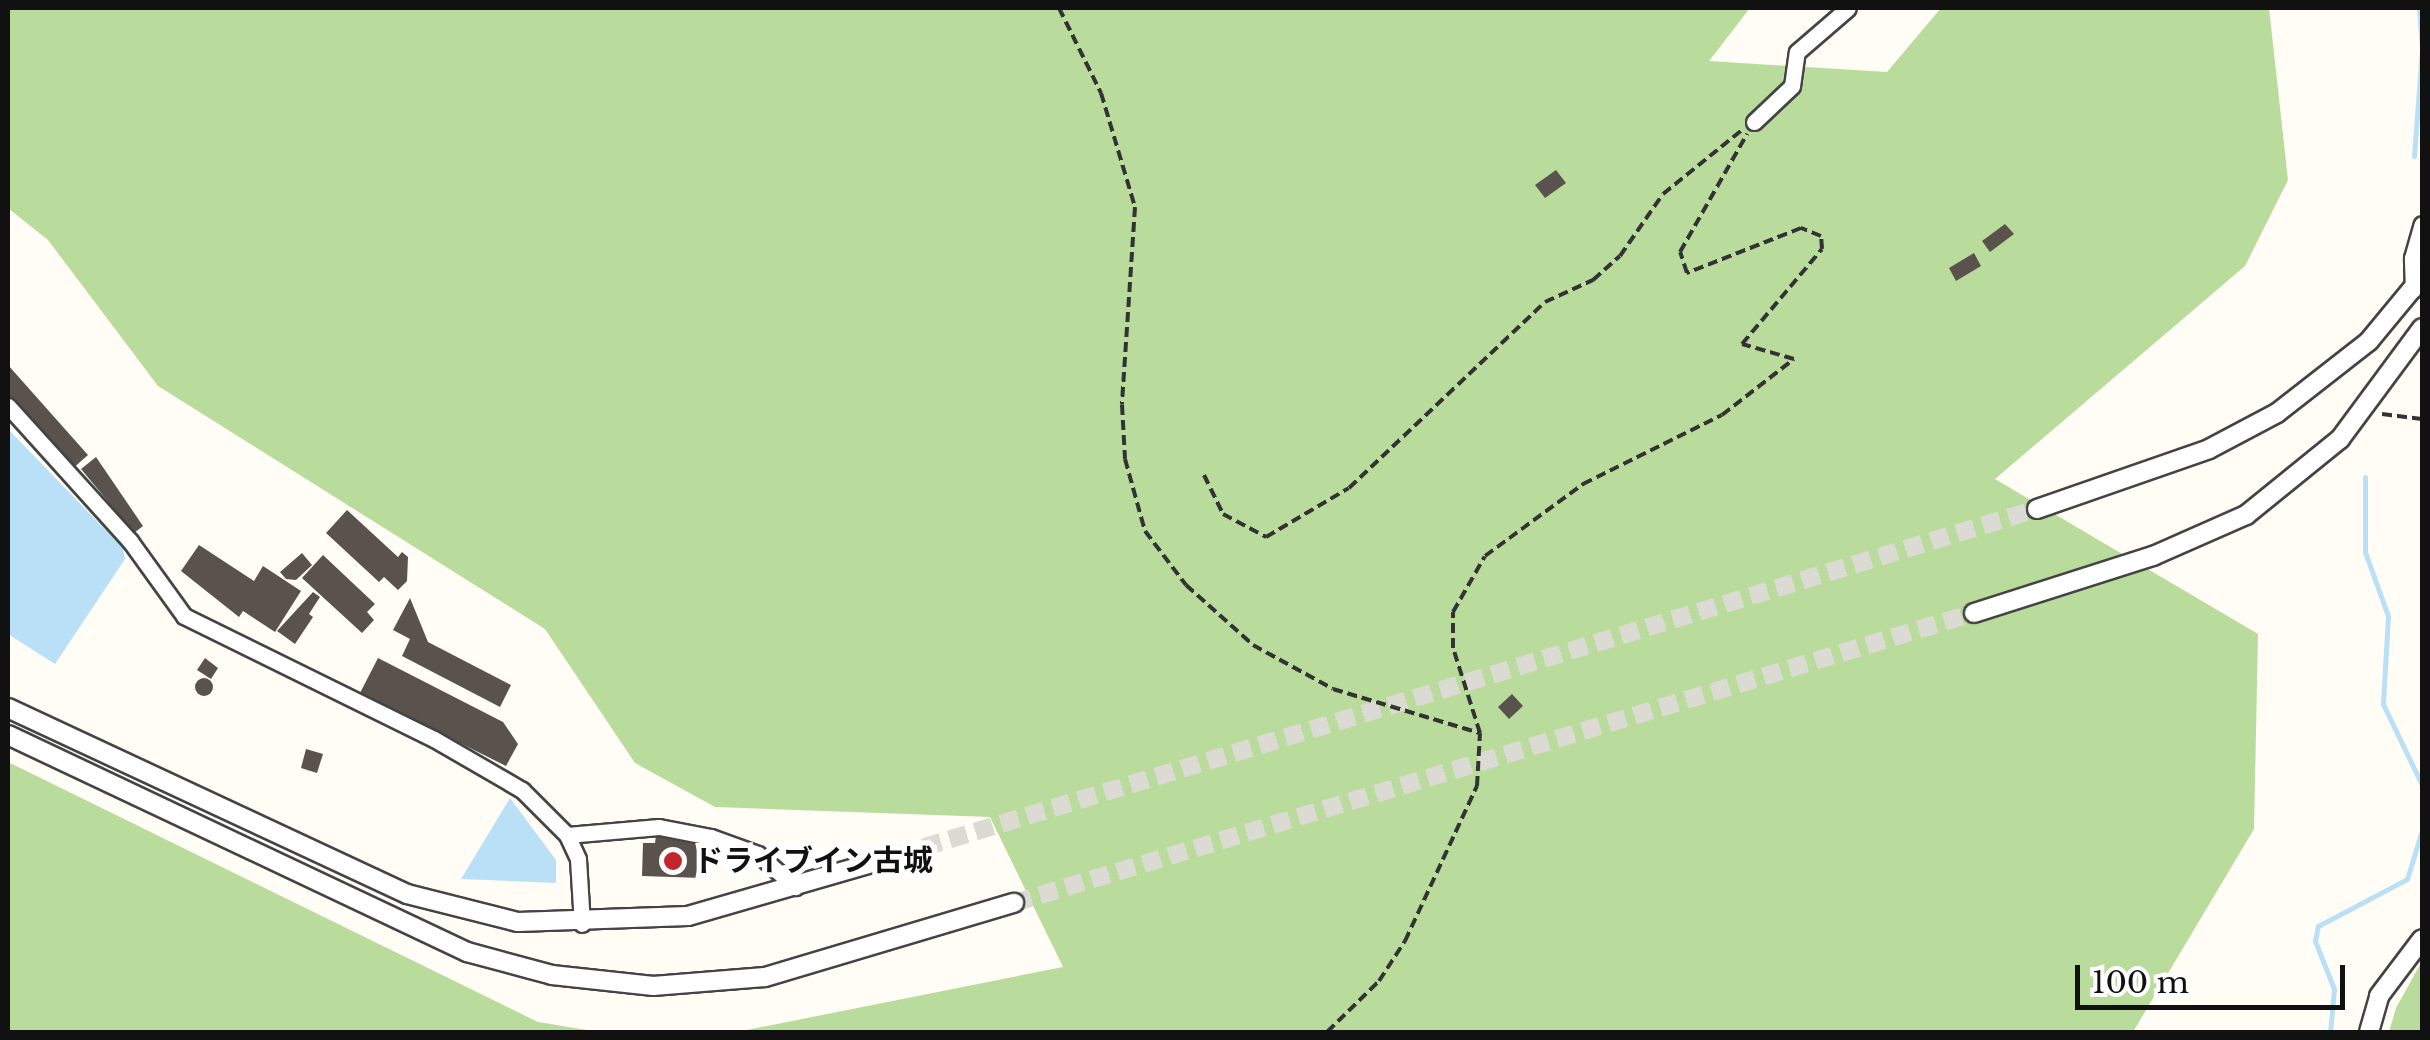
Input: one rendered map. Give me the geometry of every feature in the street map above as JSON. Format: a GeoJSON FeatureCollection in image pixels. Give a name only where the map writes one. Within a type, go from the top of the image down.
{"type":"FeatureCollection","features":[{"type":"Feature","properties":{"kind":"street"},"geometry":{"type":"LineString","coordinates":[[1754,122],[1792,86],[1797,52],[1848,8]]}},
{"type":"Feature","properties":{"kind":"street"},"geometry":{"type":"LineString","coordinates":[[2037,509],[2209,449],[2264,421],[2369,341],[2418,284],[2412,258],[2422,224]]}},
{"type":"Feature","properties":{"kind":"street"},"geometry":{"type":"LineString","coordinates":[[1974,614],[2153,556],[2246,515],[2340,439],[2422,328]]}},
{"type":"Feature","properties":{"kind":"street"},"geometry":{"type":"LineString","coordinates":[[8,406],[130,541],[184,616],[496,772],[567,835],[578,859],[582,924]]}},
{"type":"Feature","properties":{"kind":"street"},"geometry":{"type":"LineString","coordinates":[[8,708],[407,894],[518,922],[582,924],[688,916],[872,863]]}},
{"type":"Feature","properties":{"kind":"street"},"geometry":{"type":"LineString","coordinates":[[8,734],[467,952],[552,976],[653,986],[765,976],[1014,903]]}},
{"type":"Feature","properties":{"kind":"street"},"geometry":{"type":"LineString","coordinates":[[567,835],[658,827],[711,837],[758,854],[795,887]]}},
{"type":"Feature","properties":{"kind":"street"},"geometry":{"type":"LineString","coordinates":[[2369,1032],[2379,996],[2422,939]]}},
{"type":"Feature","properties":{"kind":"path"},"geometry":{"type":"LineString","coordinates":[[1059,8],[1101,93],[1135,207],[1122,405],[1125,459],[1145,531],[1194,594],[1253,645],[1334,689],[1480,733]]}},
{"type":"Feature","properties":{"kind":"path"},"geometry":{"type":"LineString","coordinates":[[1327,1032],[1379,980],[1405,941],[1477,786],[1480,733],[1453,648],[1453,612],[1485,556],[1583,484],[1722,415],[1794,359],[1742,344],[1822,250],[1821,236],[1801,228],[1687,273],[1680,252],[1754,122]]}},
{"type":"Feature","properties":{"kind":"path"},"geometry":{"type":"LineString","coordinates":[[1204,475],[1223,514],[1266,537],[1349,488],[1545,302],[1593,280],[1620,256],[1663,194],[1754,122]]}},
{"type":"Feature","properties":{"kind":"path"},"geometry":{"type":"LineString","coordinates":[[2382,414],[2422,419]]}},
{"type":"Feature","properties":{"kind":"green space"},"geometry":{"type":"Polygon","coordinates":[[[8,8],[1750,8],[1709,61],[1887,72],[1941,8],[2269,8],[2288,180],[2245,266],[1995,479],[2258,634],[2254,829],[2133,1032],[737,1032],[1063,967],[990,817],[715,807],[635,763],[545,629],[158,386],[48,240],[8,208],[8,8]]]}},
{"type":"Feature","properties":{"kind":"green space"},"geometry":{"type":"Polygon","coordinates":[[[8,762],[538,1022],[599,1032],[8,1032],[8,762]]]}},
{"type":"Feature","properties":{"kind":"green space"},"geometry":{"type":"Polygon","coordinates":[[[2422,961],[2422,1032],[2389,1032],[2396,1008],[2422,961]]]}},
{"type":"Feature","properties":{"kind":"water"},"geometry":{"type":"Polygon","coordinates":[[[8,429],[123,548],[125,559],[55,664],[8,634],[8,429]]]}},
{"type":"Feature","properties":{"kind":"water"},"geometry":{"type":"Polygon","coordinates":[[[510,798],[556,860],[556,883],[461,879],[510,798]]]}},
{"type":"Feature","properties":{"kind":"building"},"geometry":{"type":"Polygon","coordinates":[[[1556,170],[1566,183],[1545,198],[1535,185],[1556,170]]]}},
{"type":"Feature","properties":{"kind":"building"},"geometry":{"type":"Polygon","coordinates":[[[2005,224],[2014,234],[1990,252],[1982,241],[2005,224]]]}},
{"type":"Feature","properties":{"kind":"building"},"geometry":{"type":"Polygon","coordinates":[[[1974,253],[1981,266],[1956,281],[1949,268],[1974,253]]]}},
{"type":"Feature","properties":{"kind":"building"},"geometry":{"type":"Polygon","coordinates":[[[8,365],[88,455],[71,470],[8,399],[8,365]]]}},
{"type":"Feature","properties":{"kind":"building"},"geometry":{"type":"Polygon","coordinates":[[[96,457],[143,526],[134,533],[81,469],[96,457]]]}},
{"type":"Feature","properties":{"kind":"building"},"geometry":{"type":"Polygon","coordinates":[[[347,510],[398,557],[402,552],[408,557],[407,581],[398,590],[384,577],[379,582],[326,533],[347,510]]]}},
{"type":"Feature","properties":{"kind":"building"},"geometry":{"type":"Polygon","coordinates":[[[199,545],[254,581],[263,566],[301,591],[275,632],[243,611],[239,617],[181,571],[199,545]]]}},
{"type":"Feature","properties":{"kind":"building"},"geometry":{"type":"Polygon","coordinates":[[[302,553],[312,565],[296,580],[286,579],[280,572],[302,553]]]}},
{"type":"Feature","properties":{"kind":"building"},"geometry":{"type":"Polygon","coordinates":[[[323,555],[375,604],[367,612],[374,620],[362,633],[302,578],[323,555]]]}},
{"type":"Feature","properties":{"kind":"building"},"geometry":{"type":"Polygon","coordinates":[[[313,592],[320,597],[309,614],[313,617],[295,644],[277,631],[313,592]]]}},
{"type":"Feature","properties":{"kind":"building"},"geometry":{"type":"Polygon","coordinates":[[[410,598],[428,642],[511,685],[500,707],[402,656],[410,639],[393,630],[410,598]]]}},
{"type":"Feature","properties":{"kind":"building"},"geometry":{"type":"Polygon","coordinates":[[[205,658],[218,668],[211,679],[197,670],[205,658]]]}},
{"type":"Feature","properties":{"kind":"building"},"geometry":{"type":"Polygon","coordinates":[[[378,658],[503,722],[518,744],[506,766],[360,693],[378,658]]]}},
{"type":"Feature","properties":{"kind":"building"},"geometry":{"type":"Polygon","coordinates":[[[204,678],[211,680],[211,694],[204,696],[197,694],[195,687],[197,680],[204,678]]]}},
{"type":"Feature","properties":{"kind":"building"},"geometry":{"type":"Polygon","coordinates":[[[1512,694],[1523,706],[1509,719],[1498,707],[1512,694]]]}},
{"type":"Feature","properties":{"kind":"building"},"geometry":{"type":"Polygon","coordinates":[[[306,749],[323,754],[317,773],[301,768],[306,749]]]}},
{"type":"Feature","properties":{"kind":"building","name":"ドライブイン古城"},"geometry":{"type":"Polygon","coordinates":[[[656,836],[703,846],[702,878],[642,876],[643,843],[655,843],[656,836]]]}},
{"type":"Feature","properties":{"kind":"waterway"},"geometry":{"type":"LineString","coordinates":[[2414,156],[2422,49],[2419,8]]}},
{"type":"Feature","properties":{"kind":"waterway"},"geometry":{"type":"LineString","coordinates":[[2365,477],[2365,552],[2388,616],[2383,704],[2422,785]]}},
{"type":"Feature","properties":{"kind":"waterway"},"geometry":{"type":"LineString","coordinates":[[2330,1032],[2334,989],[2315,941],[2318,926],[2407,879],[2422,830]]}},
{"type":"Feature","properties":{"kind":"tunnel"},"geometry":{"type":"LineString","coordinates":[[872,863],[2037,509]]}},
{"type":"Feature","properties":{"kind":"tunnel"},"geometry":{"type":"LineString","coordinates":[[1014,903],[1974,613]]}},
{"type":"Feature","properties":{"kind":"place","name":"ドライブイン古城"},"geometry":{"type":"Point","coordinates":[673,861]}}]}
